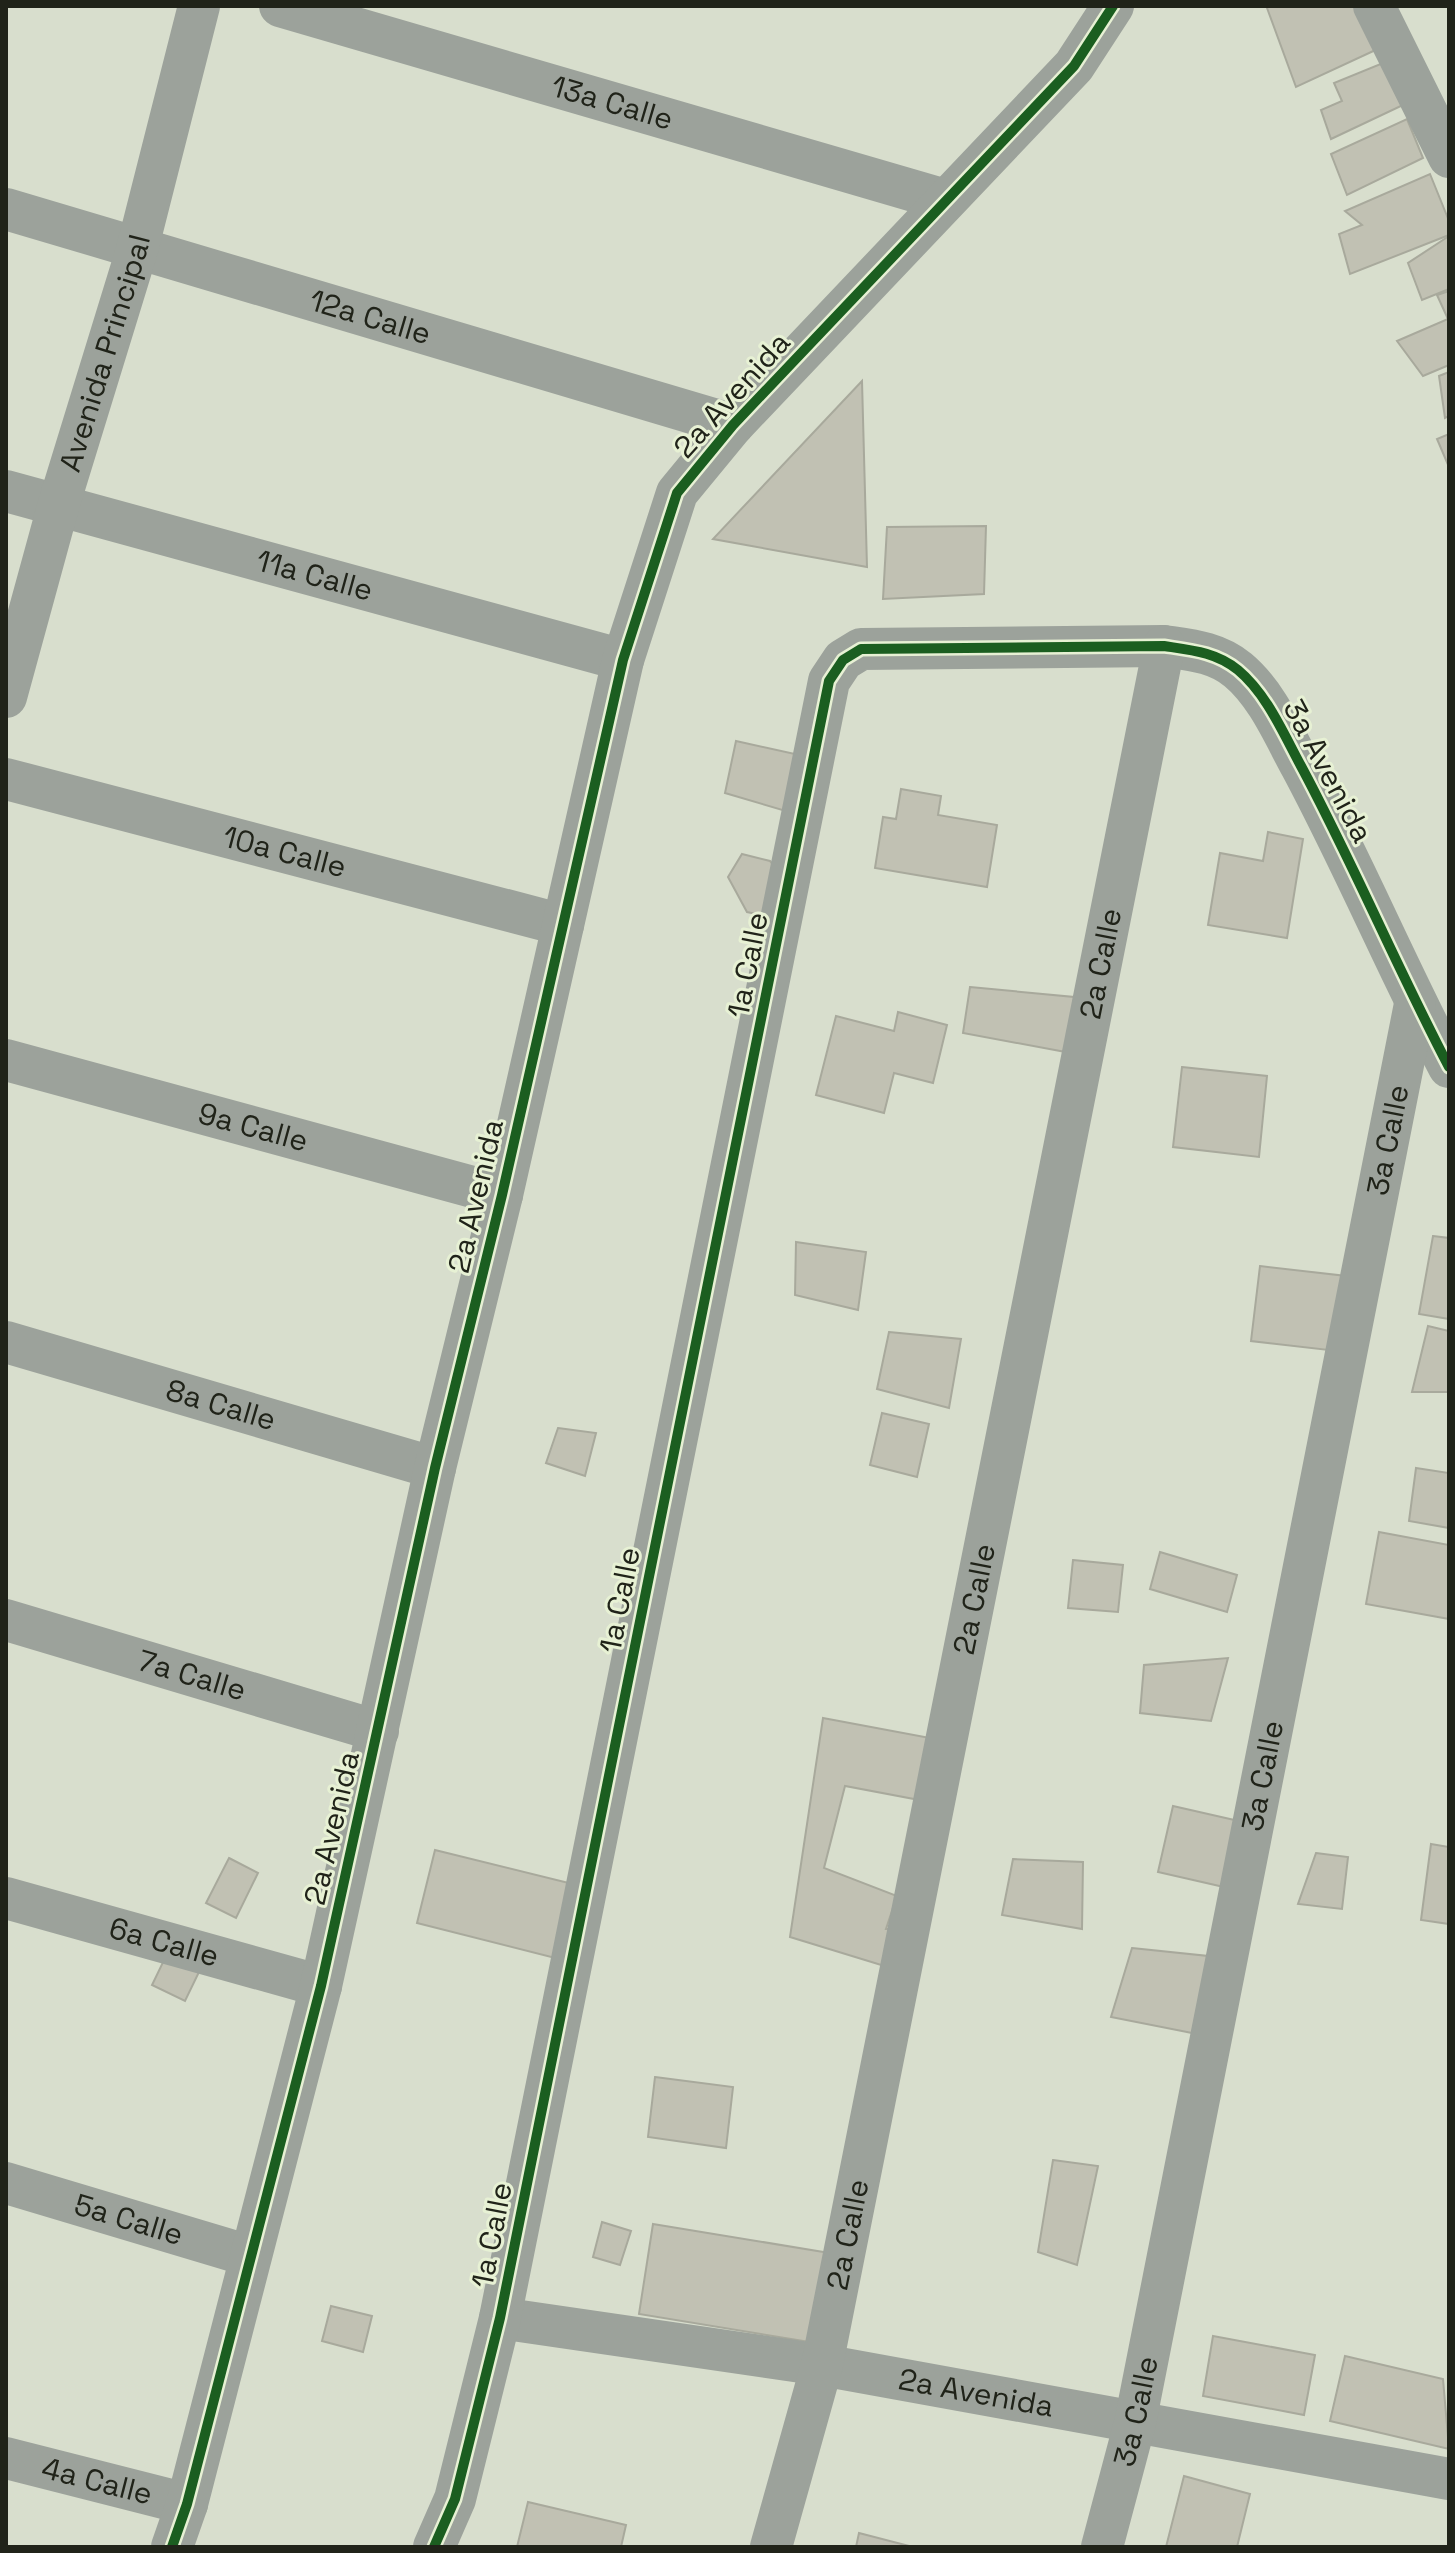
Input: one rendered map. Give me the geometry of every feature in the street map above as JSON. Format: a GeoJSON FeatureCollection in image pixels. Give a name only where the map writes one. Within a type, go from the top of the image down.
{"type":"FeatureCollection","features":[{"type":"Feature","properties":{"kind":"street","name":"Avenida Principal"},"geometry":{"type":"LineString","coordinates":[[6,697],[58,507],[137,250],[199,6]]}},
{"type":"Feature","properties":{"kind":"street","name":"13a Calle"},"geometry":{"type":"LineString","coordinates":[[280,6],[945,200]]}},
{"type":"Feature","properties":{"kind":"street","name":"2a Avenida"},"geometry":{"type":"LineString","coordinates":[[172,2547],[187,2504],[321,1986],[435,1468],[502,1195],[623,660],[677,493],[733,425],[1074,66],[1113,6]]}},
{"type":"Feature","properties":{"kind":"street"},"geometry":{"type":"LineString","coordinates":[[1374,6],[1449,157]]}},
{"type":"Feature","properties":{"kind":"street","name":"12a Calle"},"geometry":{"type":"LineString","coordinates":[[6,209],[733,425]]}},
{"type":"Feature","properties":{"kind":"street","name":"11a Calle"},"geometry":{"type":"LineString","coordinates":[[6,491],[623,660]]}},
{"type":"Feature","properties":{"kind":"street","name":"3a Avenida"},"geometry":{"type":"LineString","coordinates":[[843,660],[861,649],[1164,646],[1208,652],[1239,671],[1271,711],[1330,819],[1415,1004]]}},
{"type":"Feature","properties":{"kind":"street","name":"2a Calle"},"geometry":{"type":"LineString","coordinates":[[771,2547],[822,2365],[1164,646]]}},
{"type":"Feature","properties":{"kind":"street","name":"1a Calle"},"geometry":{"type":"LineString","coordinates":[[434,2547],[455,2499],[500,2318],[829,681],[843,660]]}},
{"type":"Feature","properties":{"kind":"street","name":"10a Calle"},"geometry":{"type":"LineString","coordinates":[[6,779],[563,925]]}},
{"type":"Feature","properties":{"kind":"street"},"geometry":{"type":"LineString","coordinates":[[1415,1004],[1449,1067]]}},
{"type":"Feature","properties":{"kind":"street","name":"3a Calle"},"geometry":{"type":"LineString","coordinates":[[1102,2547],[1135,2423],[1415,1004]]}},
{"type":"Feature","properties":{"kind":"street","name":"9a Calle"},"geometry":{"type":"LineString","coordinates":[[6,1060],[502,1195]]}},
{"type":"Feature","properties":{"kind":"street","name":"8a Calle"},"geometry":{"type":"LineString","coordinates":[[6,1342],[435,1468]]}},
{"type":"Feature","properties":{"kind":"street","name":"7a Calle"},"geometry":{"type":"LineString","coordinates":[[6,1620],[378,1731]]}},
{"type":"Feature","properties":{"kind":"street","name":"6a Calle"},"geometry":{"type":"LineString","coordinates":[[6,1898],[321,1986]]}},
{"type":"Feature","properties":{"kind":"street","name":"5a Calle"},"geometry":{"type":"LineString","coordinates":[[6,2183],[250,2256]]}},
{"type":"Feature","properties":{"kind":"street","name":"2a Avenida"},"geometry":{"type":"LineString","coordinates":[[500,2318],[822,2365],[1135,2423],[1448,2473]]}},
{"type":"Feature","properties":{"kind":"street","name":"4a Calle"},"geometry":{"type":"LineString","coordinates":[[6,2458],[187,2504]]}},
{"type":"Feature","properties":{"kind":"building"},"geometry":{"type":"Polygon","coordinates":[[[1356,6],[1382,47],[1296,87],[1267,8],[1356,6]]]}},
{"type":"Feature","properties":{"kind":"building"},"geometry":{"type":"Polygon","coordinates":[[[1383,63],[1403,105],[1331,139],[1321,110],[1342,101],[1334,83],[1383,63]]]}},
{"type":"Feature","properties":{"kind":"building"},"geometry":{"type":"Polygon","coordinates":[[[1407,119],[1423,158],[1347,195],[1331,154],[1407,119]]]}},
{"type":"Feature","properties":{"kind":"building"},"geometry":{"type":"Polygon","coordinates":[[[1430,174],[1449,221],[1449,235],[1350,274],[1339,234],[1362,225],[1345,211],[1430,174]]]}},
{"type":"Feature","properties":{"kind":"building"},"geometry":{"type":"Polygon","coordinates":[[[1449,236],[1449,289],[1422,300],[1408,263],[1449,236]]]}},
{"type":"Feature","properties":{"kind":"building"},"geometry":{"type":"Polygon","coordinates":[[[1449,291],[1449,365],[1423,376],[1397,341],[1448,319],[1437,295],[1449,291]]]}},
{"type":"Feature","properties":{"kind":"building"},"geometry":{"type":"Polygon","coordinates":[[[1449,372],[1449,416],[1445,418],[1439,376],[1449,372]]]}},
{"type":"Feature","properties":{"kind":"building"},"geometry":{"type":"Polygon","coordinates":[[[862,381],[867,567],[713,539],[862,381]]]}},
{"type":"Feature","properties":{"kind":"building"},"geometry":{"type":"Polygon","coordinates":[[[1449,434],[1449,467],[1437,439],[1449,434]]]}},
{"type":"Feature","properties":{"kind":"building"},"geometry":{"type":"Polygon","coordinates":[[[986,526],[984,594],[883,599],[887,527],[986,526]]]}},
{"type":"Feature","properties":{"kind":"building"},"geometry":{"type":"Polygon","coordinates":[[[736,741],[804,756],[796,814],[725,793],[736,741]]]}},
{"type":"Feature","properties":{"kind":"building"},"geometry":{"type":"Polygon","coordinates":[[[901,789],[941,796],[938,815],[997,825],[987,887],[875,868],[883,817],[896,819],[901,789]]]}},
{"type":"Feature","properties":{"kind":"building"},"geometry":{"type":"Polygon","coordinates":[[[1268,832],[1303,839],[1287,938],[1208,925],[1220,853],[1263,861],[1268,832]]]}},
{"type":"Feature","properties":{"kind":"building"},"geometry":{"type":"Polygon","coordinates":[[[742,854],[770,861],[791,886],[781,919],[747,912],[728,877],[742,854]]]}},
{"type":"Feature","properties":{"kind":"building"},"geometry":{"type":"Polygon","coordinates":[[[970,987],[1074,997],[1071,1053],[963,1033],[970,987]]]}},
{"type":"Feature","properties":{"kind":"building"},"geometry":{"type":"Polygon","coordinates":[[[898,1012],[947,1025],[933,1083],[894,1073],[884,1113],[816,1095],[836,1016],[894,1031],[898,1012]]]}},
{"type":"Feature","properties":{"kind":"building"},"geometry":{"type":"Polygon","coordinates":[[[1182,1067],[1267,1076],[1259,1157],[1173,1147],[1182,1067]]]}},
{"type":"Feature","properties":{"kind":"building"},"geometry":{"type":"Polygon","coordinates":[[[1433,1236],[1449,1238],[1449,1319],[1419,1314],[1433,1236]]]}},
{"type":"Feature","properties":{"kind":"building"},"geometry":{"type":"Polygon","coordinates":[[[796,1242],[866,1252],[858,1310],[795,1295],[796,1242]]]}},
{"type":"Feature","properties":{"kind":"building"},"geometry":{"type":"Polygon","coordinates":[[[1260,1266],[1346,1276],[1337,1351],[1251,1341],[1260,1266]]]}},
{"type":"Feature","properties":{"kind":"building"},"geometry":{"type":"Polygon","coordinates":[[[1428,1326],[1449,1331],[1449,1392],[1412,1392],[1428,1326]]]}},
{"type":"Feature","properties":{"kind":"building"},"geometry":{"type":"Polygon","coordinates":[[[889,1332],[961,1339],[949,1408],[877,1389],[889,1332]]]}},
{"type":"Feature","properties":{"kind":"building"},"geometry":{"type":"Polygon","coordinates":[[[882,1413],[929,1424],[917,1477],[870,1465],[882,1413]]]}},
{"type":"Feature","properties":{"kind":"building"},"geometry":{"type":"Polygon","coordinates":[[[558,1428],[596,1433],[585,1476],[546,1463],[558,1428]]]}},
{"type":"Feature","properties":{"kind":"building"},"geometry":{"type":"Polygon","coordinates":[[[1416,1468],[1449,1473],[1449,1528],[1409,1521],[1416,1468]]]}},
{"type":"Feature","properties":{"kind":"building"},"geometry":{"type":"Polygon","coordinates":[[[1379,1532],[1449,1545],[1449,1619],[1366,1604],[1379,1532]]]}},
{"type":"Feature","properties":{"kind":"building"},"geometry":{"type":"Polygon","coordinates":[[[1160,1552],[1237,1575],[1227,1612],[1150,1589],[1160,1552]]]}},
{"type":"Feature","properties":{"kind":"building"},"geometry":{"type":"Polygon","coordinates":[[[1073,1560],[1123,1565],[1118,1612],[1068,1608],[1073,1560]]]}},
{"type":"Feature","properties":{"kind":"building"},"geometry":{"type":"Polygon","coordinates":[[[1228,1658],[1211,1721],[1140,1713],[1144,1665],[1228,1658]]]}},
{"type":"Feature","properties":{"kind":"building"},"geometry":{"type":"Polygon","coordinates":[[[823,1718],[946,1741],[930,1802],[845,1786],[824,1868],[897,1896],[886,1929],[916,1928],[904,1972],[790,1937],[823,1718]]]}},
{"type":"Feature","properties":{"kind":"building"},"geometry":{"type":"Polygon","coordinates":[[[1173,1806],[1252,1824],[1237,1890],[1158,1872],[1173,1806]]]}},
{"type":"Feature","properties":{"kind":"building"},"geometry":{"type":"Polygon","coordinates":[[[1431,1844],[1449,1847],[1449,1924],[1421,1920],[1431,1844]]]}},
{"type":"Feature","properties":{"kind":"building"},"geometry":{"type":"Polygon","coordinates":[[[435,1850],[597,1890],[579,1964],[417,1923],[435,1850]]]}},
{"type":"Feature","properties":{"kind":"building"},"geometry":{"type":"Polygon","coordinates":[[[1316,1853],[1348,1857],[1342,1909],[1298,1904],[1316,1853]]]}},
{"type":"Feature","properties":{"kind":"building"},"geometry":{"type":"Polygon","coordinates":[[[229,1858],[258,1873],[236,1918],[206,1903],[229,1858]]]}},
{"type":"Feature","properties":{"kind":"building"},"geometry":{"type":"Polygon","coordinates":[[[1013,1859],[1083,1862],[1082,1929],[1002,1915],[1013,1859]]]}},
{"type":"Feature","properties":{"kind":"building"},"geometry":{"type":"Polygon","coordinates":[[[1132,1948],[1208,1956],[1192,2033],[1111,2017],[1132,1948]]]}},
{"type":"Feature","properties":{"kind":"building"},"geometry":{"type":"Polygon","coordinates":[[[166,1956],[199,1972],[185,2001],[152,1985],[166,1956]]]}},
{"type":"Feature","properties":{"kind":"building"},"geometry":{"type":"Polygon","coordinates":[[[655,2077],[733,2087],[726,2148],[648,2137],[655,2077]]]}},
{"type":"Feature","properties":{"kind":"building"},"geometry":{"type":"Polygon","coordinates":[[[1053,2160],[1098,2166],[1077,2265],[1038,2252],[1053,2160]]]}},
{"type":"Feature","properties":{"kind":"building"},"geometry":{"type":"Polygon","coordinates":[[[602,2222],[631,2231],[620,2265],[593,2257],[602,2222]]]}},
{"type":"Feature","properties":{"kind":"building"},"geometry":{"type":"Polygon","coordinates":[[[653,2224],[848,2256],[834,2346],[639,2314],[653,2224]]]}},
{"type":"Feature","properties":{"kind":"building"},"geometry":{"type":"Polygon","coordinates":[[[331,2306],[372,2316],[363,2352],[322,2341],[331,2306]]]}},
{"type":"Feature","properties":{"kind":"building"},"geometry":{"type":"Polygon","coordinates":[[[1213,2336],[1315,2355],[1304,2415],[1203,2396],[1213,2336]]]}},
{"type":"Feature","properties":{"kind":"building"},"geometry":{"type":"Polygon","coordinates":[[[1345,2356],[1443,2379],[1449,2449],[1330,2421],[1345,2356]]]}},
{"type":"Feature","properties":{"kind":"building"},"geometry":{"type":"Polygon","coordinates":[[[1184,2476],[1250,2494],[1237,2547],[1166,2547],[1184,2476]]]}},
{"type":"Feature","properties":{"kind":"building"},"geometry":{"type":"Polygon","coordinates":[[[528,2502],[626,2525],[621,2547],[517,2547],[528,2502]]]}},
{"type":"Feature","properties":{"kind":"building"},"geometry":{"type":"Polygon","coordinates":[[[859,2533],[913,2547],[856,2547],[859,2533]]]}},
{"type":"Feature","properties":{"kind":"cycle path"},"geometry":{"type":"LineString","coordinates":[[172,2547],[187,2504],[321,1986],[435,1468],[502,1195],[623,660],[677,493],[733,425],[1074,66],[1113,6]]}},
{"type":"Feature","properties":{"kind":"cycle path"},"geometry":{"type":"LineString","coordinates":[[434,2547],[455,2499],[500,2318],[829,681],[843,660],[861,649],[1164,646],[1203,653],[1230,664],[1258,691],[1281,728],[1449,1067]]}}]}
